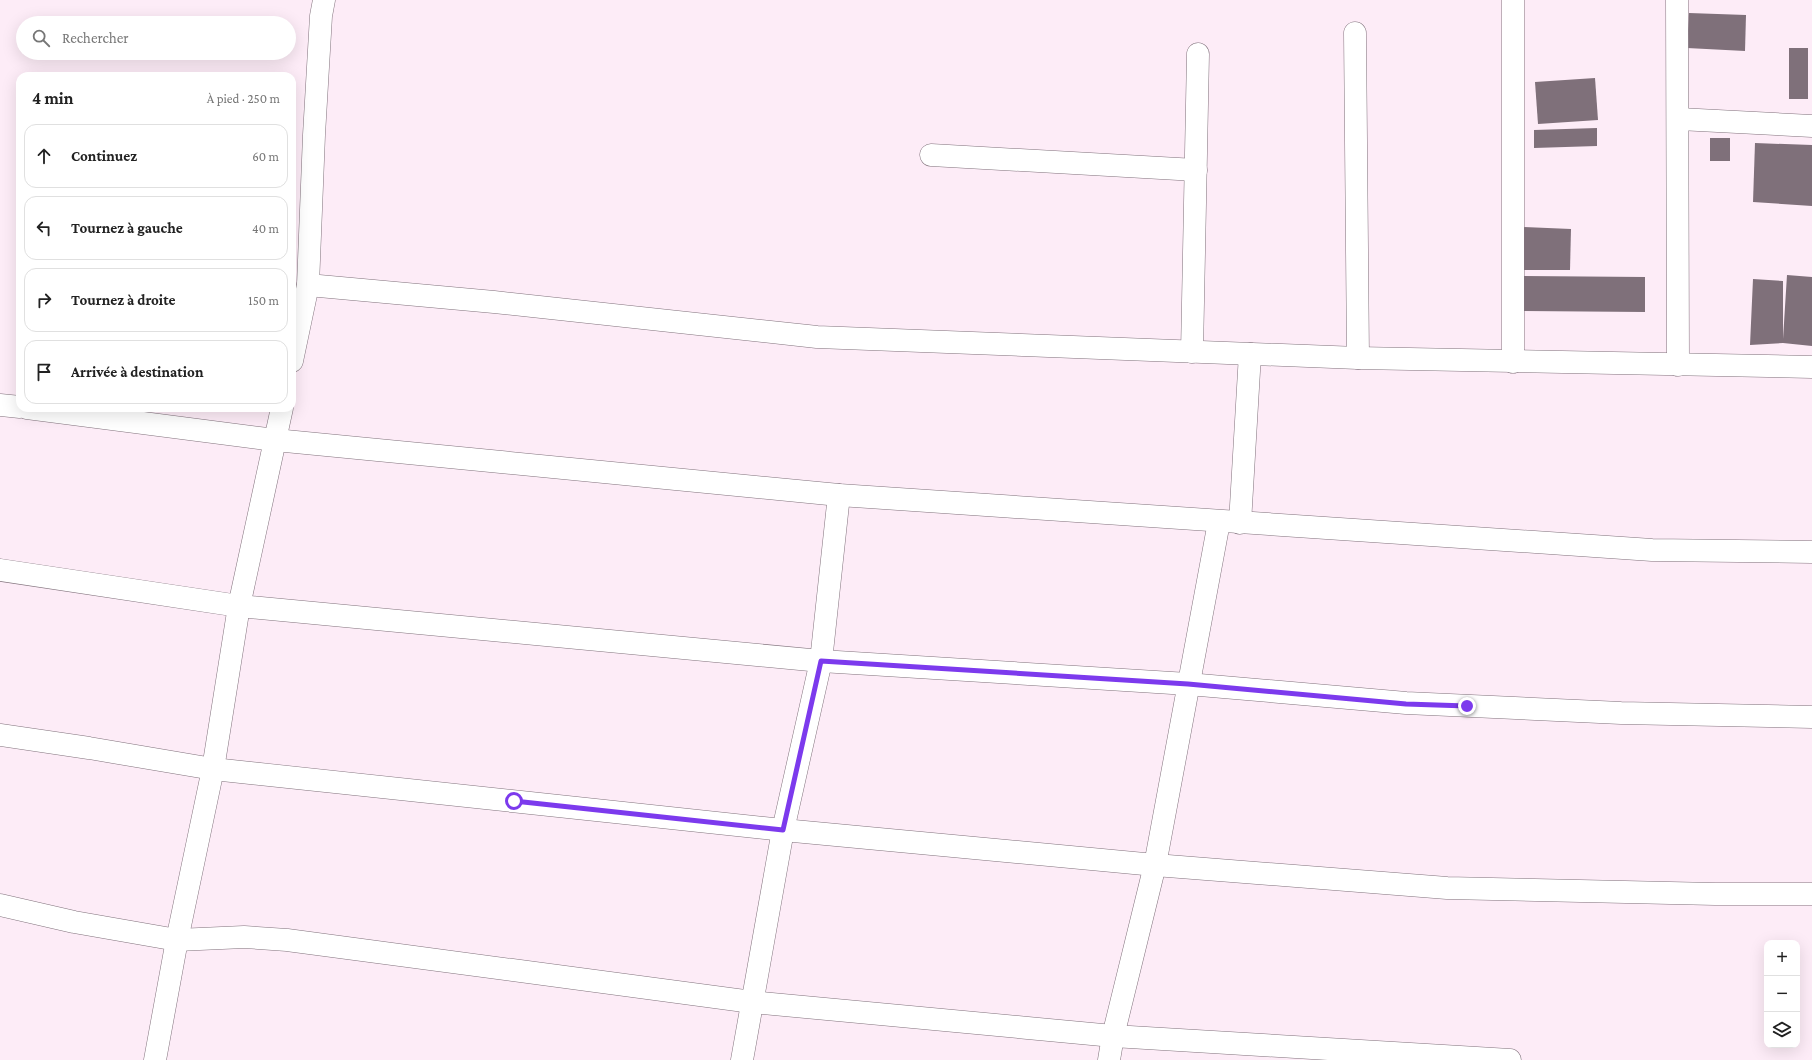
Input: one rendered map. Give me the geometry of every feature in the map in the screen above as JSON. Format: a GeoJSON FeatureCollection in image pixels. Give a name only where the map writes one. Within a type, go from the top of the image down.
{"type":"FeatureCollection","features":[{"type":"Feature","properties":{"kind":"street"},"geometry":{"type":"LineString","coordinates":[[296,342],[308,285],[314,135],[321,16],[324,0]]}},
{"type":"Feature","properties":{"kind":"street"},"geometry":{"type":"LineString","coordinates":[[1513,0],[1513,362]]}},
{"type":"Feature","properties":{"kind":"street"},"geometry":{"type":"LineString","coordinates":[[1677,0],[1678,365]]}},
{"type":"Feature","properties":{"kind":"street"},"geometry":{"type":"LineString","coordinates":[[1355,33],[1358,358]]}},
{"type":"Feature","properties":{"kind":"street"},"geometry":{"type":"LineString","coordinates":[[1192,352],[1198,54]]}},
{"type":"Feature","properties":{"kind":"street"},"geometry":{"type":"LineString","coordinates":[[1678,119],[1812,126]]}},
{"type":"Feature","properties":{"kind":"street"},"geometry":{"type":"LineString","coordinates":[[930,155],[1196,170]]}},
{"type":"Feature","properties":{"kind":"street"},"geometry":{"type":"LineString","coordinates":[[308,285],[494,302],[816,337],[1358,358],[1812,368]]}},
{"type":"Feature","properties":{"kind":"street"},"geometry":{"type":"LineString","coordinates":[[1240,523],[1250,354]]}},
{"type":"Feature","properties":{"kind":"street"},"geometry":{"type":"LineString","coordinates":[[0,405],[16,407]]}},
{"type":"Feature","properties":{"kind":"street"},"geometry":{"type":"LineString","coordinates":[[58,412],[275,440],[839,494],[1219,522],[1652,550],[1812,552]]}},
{"type":"Feature","properties":{"kind":"street"},"geometry":{"type":"LineString","coordinates":[[155,1060],[177,940],[213,769],[239,606],[281,412]]}},
{"type":"Feature","properties":{"kind":"street"},"geometry":{"type":"LineString","coordinates":[[742,1060],[783,830],[821,661],[839,494]]}},
{"type":"Feature","properties":{"kind":"street"},"geometry":{"type":"LineString","coordinates":[[1109,1060],[1113,1036],[1155,866],[1219,522]]}},
{"type":"Feature","properties":{"kind":"street"},"geometry":{"type":"LineString","coordinates":[[0,570],[239,606],[821,661],[1188,684],[1406,704],[1621,713],[1812,717]]}},
{"type":"Feature","properties":{"kind":"street"},"geometry":{"type":"LineString","coordinates":[[0,735],[213,769],[783,830],[1155,866],[1447,888],[1707,894],[1812,894]]}},
{"type":"Feature","properties":{"kind":"street"},"geometry":{"type":"LineString","coordinates":[[0,905],[74,922],[177,940],[244,937],[286,940],[752,1002],[1113,1036],[1510,1060]]}},
{"type":"Feature","properties":{"kind":"building"},"geometry":{"type":"Polygon","coordinates":[[[1689,13],[1746,15],[1745,51],[1687,48],[1689,13]]]}},
{"type":"Feature","properties":{"kind":"building"},"geometry":{"type":"Polygon","coordinates":[[[1789,48],[1808,48],[1808,99],[1789,99],[1789,48]]]}},
{"type":"Feature","properties":{"kind":"building"},"geometry":{"type":"Polygon","coordinates":[[[1595,78],[1598,120],[1538,124],[1535,82],[1595,78]]]}},
{"type":"Feature","properties":{"kind":"building"},"geometry":{"type":"Polygon","coordinates":[[[1597,128],[1597,146],[1534,148],[1534,130],[1597,128]]]}},
{"type":"Feature","properties":{"kind":"building"},"geometry":{"type":"Polygon","coordinates":[[[1710,138],[1730,138],[1730,161],[1710,161],[1710,138]]]}},
{"type":"Feature","properties":{"kind":"building"},"geometry":{"type":"Polygon","coordinates":[[[1755,143],[1812,145],[1812,206],[1753,202],[1755,143]]]}},
{"type":"Feature","properties":{"kind":"building"},"geometry":{"type":"Polygon","coordinates":[[[1523,227],[1571,229],[1570,270],[1522,270],[1523,227]]]}},
{"type":"Feature","properties":{"kind":"building"},"geometry":{"type":"Polygon","coordinates":[[[1787,275],[1812,277],[1812,346],[1783,343],[1750,345],[1753,279],[1783,281],[1783,339],[1787,275]]]}},
{"type":"Feature","properties":{"kind":"building"},"geometry":{"type":"Polygon","coordinates":[[[1513,276],[1645,277],[1645,312],[1521,311],[1513,276]]]}},
{"type":"Feature","properties":{"kind":"route"},"geometry":{"type":"LineString","coordinates":[[514,801],[783,830],[821,661],[1188,684],[1406,704],[1467,706]]}}]}
